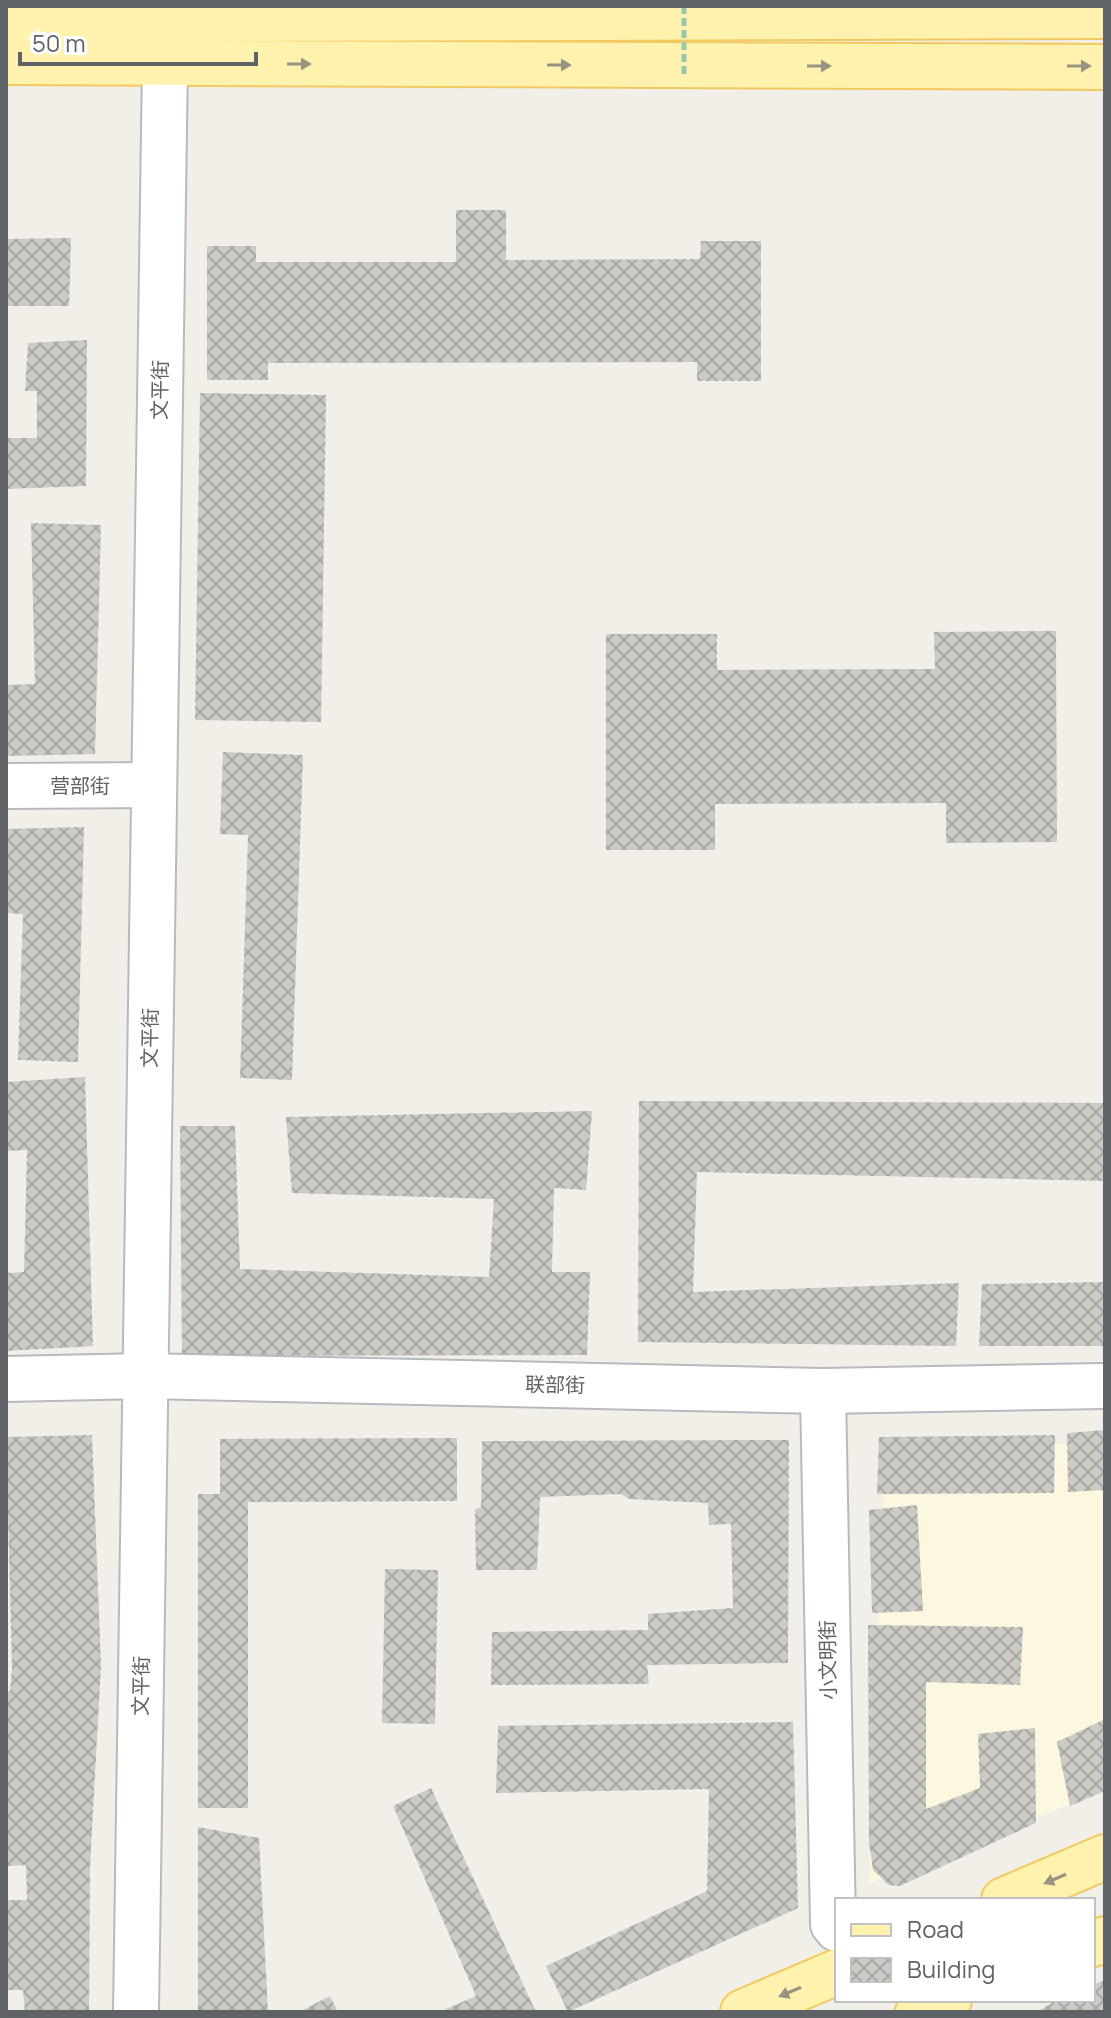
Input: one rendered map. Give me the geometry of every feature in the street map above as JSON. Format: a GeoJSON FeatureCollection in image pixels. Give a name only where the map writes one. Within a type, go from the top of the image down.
{"type":"FeatureCollection","features":[{"type":"Feature","properties":{"kind":"main road"},"geometry":{"type":"LineString","coordinates":[[6,20],[1105,16]]}},
{"type":"Feature","properties":{"kind":"main road"},"geometry":{"type":"LineString","coordinates":[[6,62],[1105,67]]}},
{"type":"Feature","properties":{"kind":"main road"},"geometry":{"type":"LineString","coordinates":[[1009,1898],[1105,1857]]}},
{"type":"Feature","properties":{"kind":"main road"},"geometry":{"type":"LineString","coordinates":[[743,2012],[835,1973]]}},
{"type":"Feature","properties":{"kind":"main road"},"geometry":{"type":"LineString","coordinates":[[918,2012],[944,2002]]}},
{"type":"Feature","properties":{"kind":"street","name":"文平街"},"geometry":{"type":"LineString","coordinates":[[136,2012],[165,64]]}},
{"type":"Feature","properties":{"kind":"street","name":"营部街"},"geometry":{"type":"LineString","coordinates":[[6,786],[154,785]]}},
{"type":"Feature","properties":{"kind":"street","name":"联部街"},"geometry":{"type":"LineString","coordinates":[[6,1379],[145,1376],[823,1391],[1105,1386]]}},
{"type":"Feature","properties":{"kind":"street","name":"小文明街"},"geometry":{"type":"LineString","coordinates":[[823,1391],[835,1926]]}},
{"type":"Feature","properties":{"kind":"path"},"geometry":{"type":"LineString","coordinates":[[684,6],[684,74]]}},
{"type":"Feature","properties":{"kind":"shaded area"},"geometry":{"type":"Polygon","coordinates":[[[886,1438],[1105,1446],[1105,1790],[869,1884],[886,1438]]]}},
{"type":"Feature","properties":{"kind":"building"},"geometry":{"type":"Polygon","coordinates":[[[456,210],[506,210],[506,260],[700,259],[701,241],[761,241],[761,381],[697,381],[697,362],[268,363],[268,380],[207,380],[207,246],[256,246],[256,262],[456,262],[456,210]]]}},
{"type":"Feature","properties":{"kind":"building"},"geometry":{"type":"Polygon","coordinates":[[[71,238],[69,306],[6,306],[6,239],[71,238]]]}},
{"type":"Feature","properties":{"kind":"building"},"geometry":{"type":"Polygon","coordinates":[[[87,340],[86,486],[6,489],[6,438],[37,438],[37,391],[25,391],[28,343],[87,340]]]}},
{"type":"Feature","properties":{"kind":"building"},"geometry":{"type":"Polygon","coordinates":[[[200,393],[326,395],[321,722],[195,720],[200,393]]]}},
{"type":"Feature","properties":{"kind":"building"},"geometry":{"type":"Polygon","coordinates":[[[31,523],[101,525],[95,754],[6,756],[6,685],[35,684],[31,523]]]}},
{"type":"Feature","properties":{"kind":"building"},"geometry":{"type":"Polygon","coordinates":[[[1056,631],[1057,842],[946,843],[946,803],[715,804],[715,850],[606,850],[606,634],[717,634],[717,670],[935,669],[934,632],[1056,631]]]}},
{"type":"Feature","properties":{"kind":"building"},"geometry":{"type":"Polygon","coordinates":[[[223,752],[303,755],[292,1080],[240,1078],[248,835],[220,834],[223,752]]]}},
{"type":"Feature","properties":{"kind":"building"},"geometry":{"type":"Polygon","coordinates":[[[84,827],[78,1062],[18,1060],[23,914],[6,913],[6,829],[84,827]]]}},
{"type":"Feature","properties":{"kind":"building"},"geometry":{"type":"Polygon","coordinates":[[[85,1077],[93,1346],[6,1351],[6,1273],[24,1272],[27,1150],[6,1151],[6,1082],[85,1077]]]}},
{"type":"Feature","properties":{"kind":"building"},"geometry":{"type":"Polygon","coordinates":[[[639,1101],[1105,1103],[1105,1181],[697,1172],[693,1292],[959,1283],[956,1346],[638,1342],[639,1101]]]}},
{"type":"Feature","properties":{"kind":"building"},"geometry":{"type":"Polygon","coordinates":[[[592,1111],[586,1190],[554,1188],[552,1272],[590,1272],[587,1355],[182,1356],[180,1126],[235,1126],[240,1269],[489,1277],[494,1199],[292,1193],[286,1117],[592,1111]]]}},
{"type":"Feature","properties":{"kind":"building"},"geometry":{"type":"Polygon","coordinates":[[[1105,1282],[1105,1346],[979,1346],[982,1284],[1105,1282]]]}},
{"type":"Feature","properties":{"kind":"building"},"geometry":{"type":"Polygon","coordinates":[[[1105,1430],[1105,1490],[1068,1492],[1067,1433],[1105,1430]]]}},
{"type":"Feature","properties":{"kind":"building"},"geometry":{"type":"Polygon","coordinates":[[[92,1435],[101,1666],[90,1866],[89,2012],[25,2012],[23,1990],[6,1990],[6,1900],[27,1900],[26,1865],[8,1866],[6,1691],[10,1691],[12,1668],[6,1437],[92,1435]]]}},
{"type":"Feature","properties":{"kind":"building"},"geometry":{"type":"Polygon","coordinates":[[[1055,1435],[1054,1493],[877,1494],[879,1437],[1055,1435]]]}},
{"type":"Feature","properties":{"kind":"building"},"geometry":{"type":"Polygon","coordinates":[[[457,1438],[457,1501],[248,1502],[248,1808],[198,1808],[198,1494],[220,1494],[220,1439],[457,1438]]]}},
{"type":"Feature","properties":{"kind":"building"},"geometry":{"type":"Polygon","coordinates":[[[789,1440],[788,1663],[647,1665],[649,1684],[491,1685],[492,1632],[648,1630],[648,1614],[733,1608],[731,1524],[709,1525],[708,1503],[629,1499],[621,1494],[540,1497],[537,1570],[476,1570],[475,1510],[481,1507],[482,1441],[789,1440]]]}},
{"type":"Feature","properties":{"kind":"building"},"geometry":{"type":"Polygon","coordinates":[[[917,1505],[923,1611],[872,1613],[869,1510],[917,1505]]]}},
{"type":"Feature","properties":{"kind":"building"},"geometry":{"type":"Polygon","coordinates":[[[385,1569],[438,1570],[435,1724],[382,1723],[385,1569]]]}},
{"type":"Feature","properties":{"kind":"building"},"geometry":{"type":"Polygon","coordinates":[[[868,1625],[1023,1627],[1020,1685],[926,1682],[926,1809],[980,1788],[978,1734],[1035,1728],[1036,1823],[900,1886],[889,1885],[873,1870],[869,1842],[868,1625]]]}},
{"type":"Feature","properties":{"kind":"building"},"geometry":{"type":"Polygon","coordinates":[[[1105,1719],[1105,1791],[1070,1806],[1057,1742],[1105,1719]]]}},
{"type":"Feature","properties":{"kind":"building"},"geometry":{"type":"Polygon","coordinates":[[[793,1722],[798,1908],[568,2012],[546,1966],[707,1891],[709,1789],[496,1793],[498,1726],[793,1722]]]}},
{"type":"Feature","properties":{"kind":"building"},"geometry":{"type":"Polygon","coordinates":[[[431,1788],[536,2012],[439,2012],[476,1996],[393,1806],[431,1788]]]}},
{"type":"Feature","properties":{"kind":"building"},"geometry":{"type":"Polygon","coordinates":[[[198,1827],[259,1838],[268,2012],[198,2012],[198,1827]]]}},
{"type":"Feature","properties":{"kind":"building"},"geometry":{"type":"Polygon","coordinates":[[[1105,1980],[1105,2012],[1036,2012],[1054,2002],[1095,2002],[1095,1984],[1105,1980]]]}},
{"type":"Feature","properties":{"kind":"building"},"geometry":{"type":"Polygon","coordinates":[[[330,1996],[338,2012],[299,2012],[330,1996]]]}}]}
